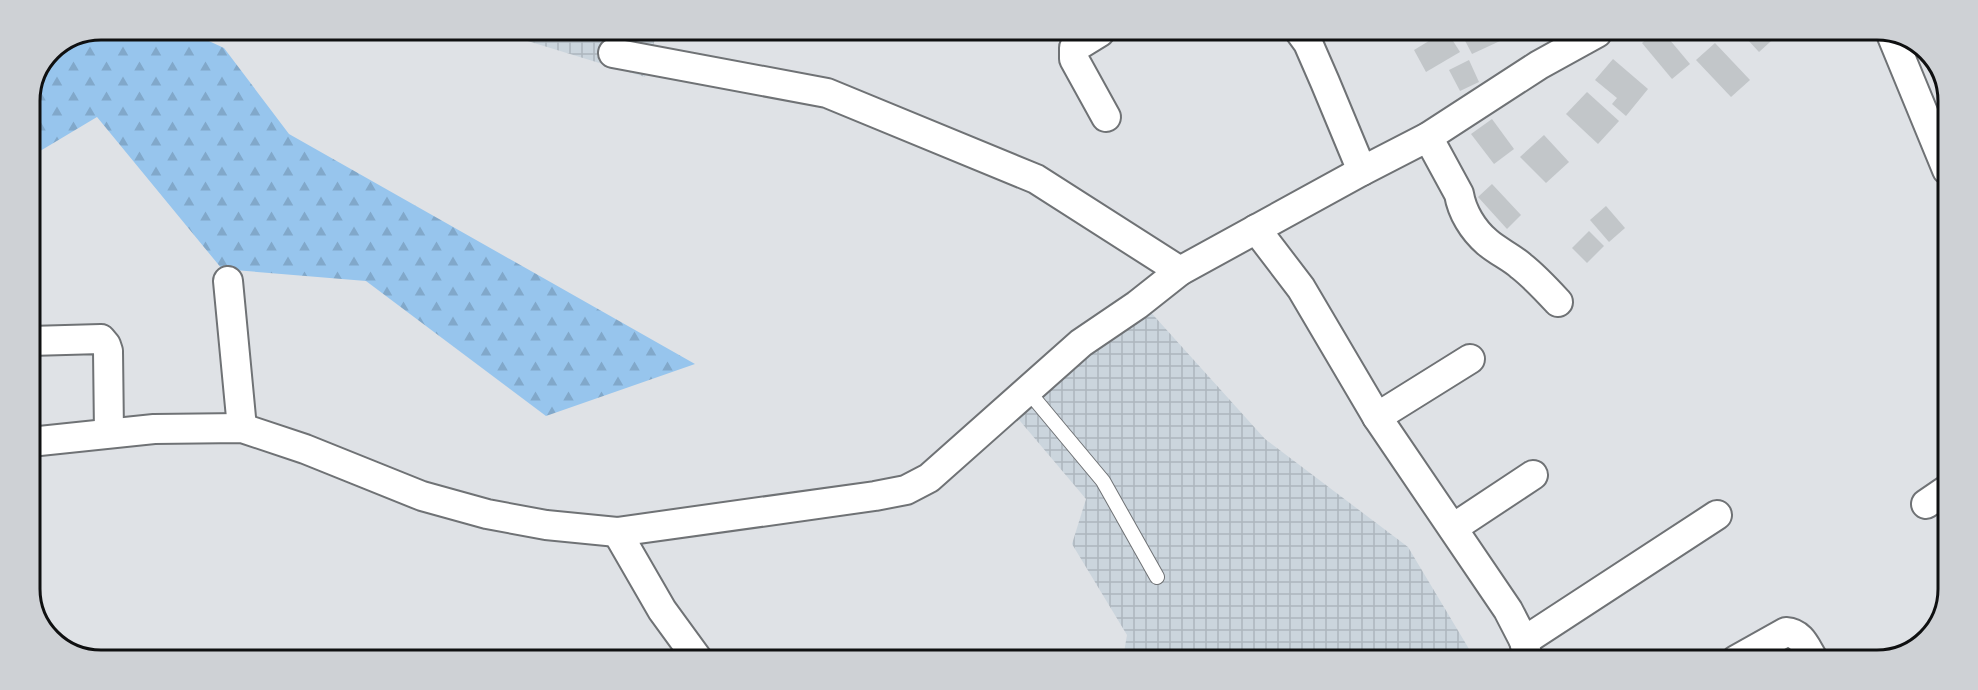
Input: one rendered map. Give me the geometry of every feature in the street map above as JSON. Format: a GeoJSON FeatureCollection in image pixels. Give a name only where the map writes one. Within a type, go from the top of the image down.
{"type":"FeatureCollection","features":[{"type":"Feature","properties":{"kind":"street"},"geometry":{"type":"LineString","coordinates":[[1087,40],[1074,48],[1074,59],[1106,117]]}},
{"type":"Feature","properties":{"kind":"street"},"geometry":{"type":"LineString","coordinates":[[1306,40],[1362,171]]}},
{"type":"Feature","properties":{"kind":"street"},"geometry":{"type":"LineString","coordinates":[[41,441],[192,427],[242,428],[305,449],[422,496],[477,512],[546,525],[617,532],[906,490],[929,478],[1081,343],[1137,305],[1180,271],[1428,137],[1539,65],[1584,40]]}},
{"type":"Feature","properties":{"kind":"street"},"geometry":{"type":"LineString","coordinates":[[1895,44],[1937,146]]}},
{"type":"Feature","properties":{"kind":"street"},"geometry":{"type":"LineString","coordinates":[[613,53],[827,93],[1036,179],[1180,271]]}},
{"type":"Feature","properties":{"kind":"street"},"geometry":{"type":"LineString","coordinates":[[1428,137],[1459,194],[1470,223],[1487,242],[1538,280],[1558,302]]}},
{"type":"Feature","properties":{"kind":"street"},"geometry":{"type":"LineString","coordinates":[[1256,229],[1301,288],[1377,417],[1508,610],[1526,650],[1717,515]]}},
{"type":"Feature","properties":{"kind":"street"},"geometry":{"type":"LineString","coordinates":[[228,281],[242,428]]}},
{"type":"Feature","properties":{"kind":"street"},"geometry":{"type":"LineString","coordinates":[[40,341],[101,339],[104,341],[108,351],[109,433]]}},
{"type":"Feature","properties":{"kind":"street"},"geometry":{"type":"LineString","coordinates":[[1377,417],[1470,358]]}},
{"type":"Feature","properties":{"kind":"street"},"geometry":{"type":"LineString","coordinates":[[1453,528],[1533,475]]}},
{"type":"Feature","properties":{"kind":"street"},"geometry":{"type":"LineString","coordinates":[[617,532],[662,610],[691,650]]}},
{"type":"Feature","properties":{"kind":"street"},"geometry":{"type":"LineString","coordinates":[[1754,650],[1786,632],[1800,636],[1808,650]]}},
{"type":"Feature","properties":{"kind":"lane"},"geometry":{"type":"LineString","coordinates":[[1028,391],[1103,481],[1157,577]]}},
{"type":"Feature","properties":{"kind":"shaded area"},"geometry":{"type":"Polygon","coordinates":[[[524,40],[655,40],[645,77],[524,40]]]}},
{"type":"Feature","properties":{"kind":"shaded area"},"geometry":{"type":"Polygon","coordinates":[[[1137,297],[1265,439],[1408,547],[1470,650],[1124,650],[1127,635],[1072,544],[1086,499],[1015,415],[1137,297]]]}},
{"type":"Feature","properties":{"kind":"green space"},"geometry":{"type":"Polygon","coordinates":[[[101,40],[207,40],[224,48],[289,134],[695,364],[546,416],[366,281],[222,269],[97,117],[40,151],[42,90],[45,78],[58,58],[78,45],[101,40]]]}},
{"type":"Feature","properties":{"kind":"building"},"geometry":{"type":"Polygon","coordinates":[[[1430,40],[1452,40],[1460,52],[1426,72],[1414,50],[1430,40]]]}},
{"type":"Feature","properties":{"kind":"building"},"geometry":{"type":"Polygon","coordinates":[[[1465,40],[1500,41],[1472,54],[1465,40]]]}},
{"type":"Feature","properties":{"kind":"building"},"geometry":{"type":"Polygon","coordinates":[[[1646,40],[1670,40],[1690,64],[1672,79],[1642,43],[1646,40]]]}},
{"type":"Feature","properties":{"kind":"building"},"geometry":{"type":"Polygon","coordinates":[[[1748,40],[1772,40],[1759,52],[1748,40]]]}},
{"type":"Feature","properties":{"kind":"building"},"geometry":{"type":"Polygon","coordinates":[[[1715,43],[1750,80],[1731,97],[1696,60],[1715,43]]]}},
{"type":"Feature","properties":{"kind":"building"},"geometry":{"type":"Polygon","coordinates":[[[1613,59],[1648,89],[1626,116],[1612,104],[1617,98],[1595,80],[1613,59]]]}},
{"type":"Feature","properties":{"kind":"building"},"geometry":{"type":"Polygon","coordinates":[[[1469,60],[1479,82],[1460,91],[1449,70],[1469,60]]]}},
{"type":"Feature","properties":{"kind":"building"},"geometry":{"type":"Polygon","coordinates":[[[1587,92],[1619,121],[1598,144],[1566,114],[1587,92]]]}},
{"type":"Feature","properties":{"kind":"building"},"geometry":{"type":"Polygon","coordinates":[[[1492,119],[1514,149],[1494,164],[1471,134],[1492,119]]]}},
{"type":"Feature","properties":{"kind":"building"},"geometry":{"type":"Polygon","coordinates":[[[1544,135],[1569,162],[1546,183],[1520,157],[1544,135]]]}},
{"type":"Feature","properties":{"kind":"building"},"geometry":{"type":"Polygon","coordinates":[[[1492,184],[1521,215],[1507,229],[1478,197],[1492,184]]]}},
{"type":"Feature","properties":{"kind":"building"},"geometry":{"type":"Polygon","coordinates":[[[1606,206],[1625,228],[1609,242],[1590,220],[1606,206]]]}},
{"type":"Feature","properties":{"kind":"building"},"geometry":{"type":"Polygon","coordinates":[[[1589,231],[1604,246],[1587,263],[1572,248],[1589,231]]]}}]}
